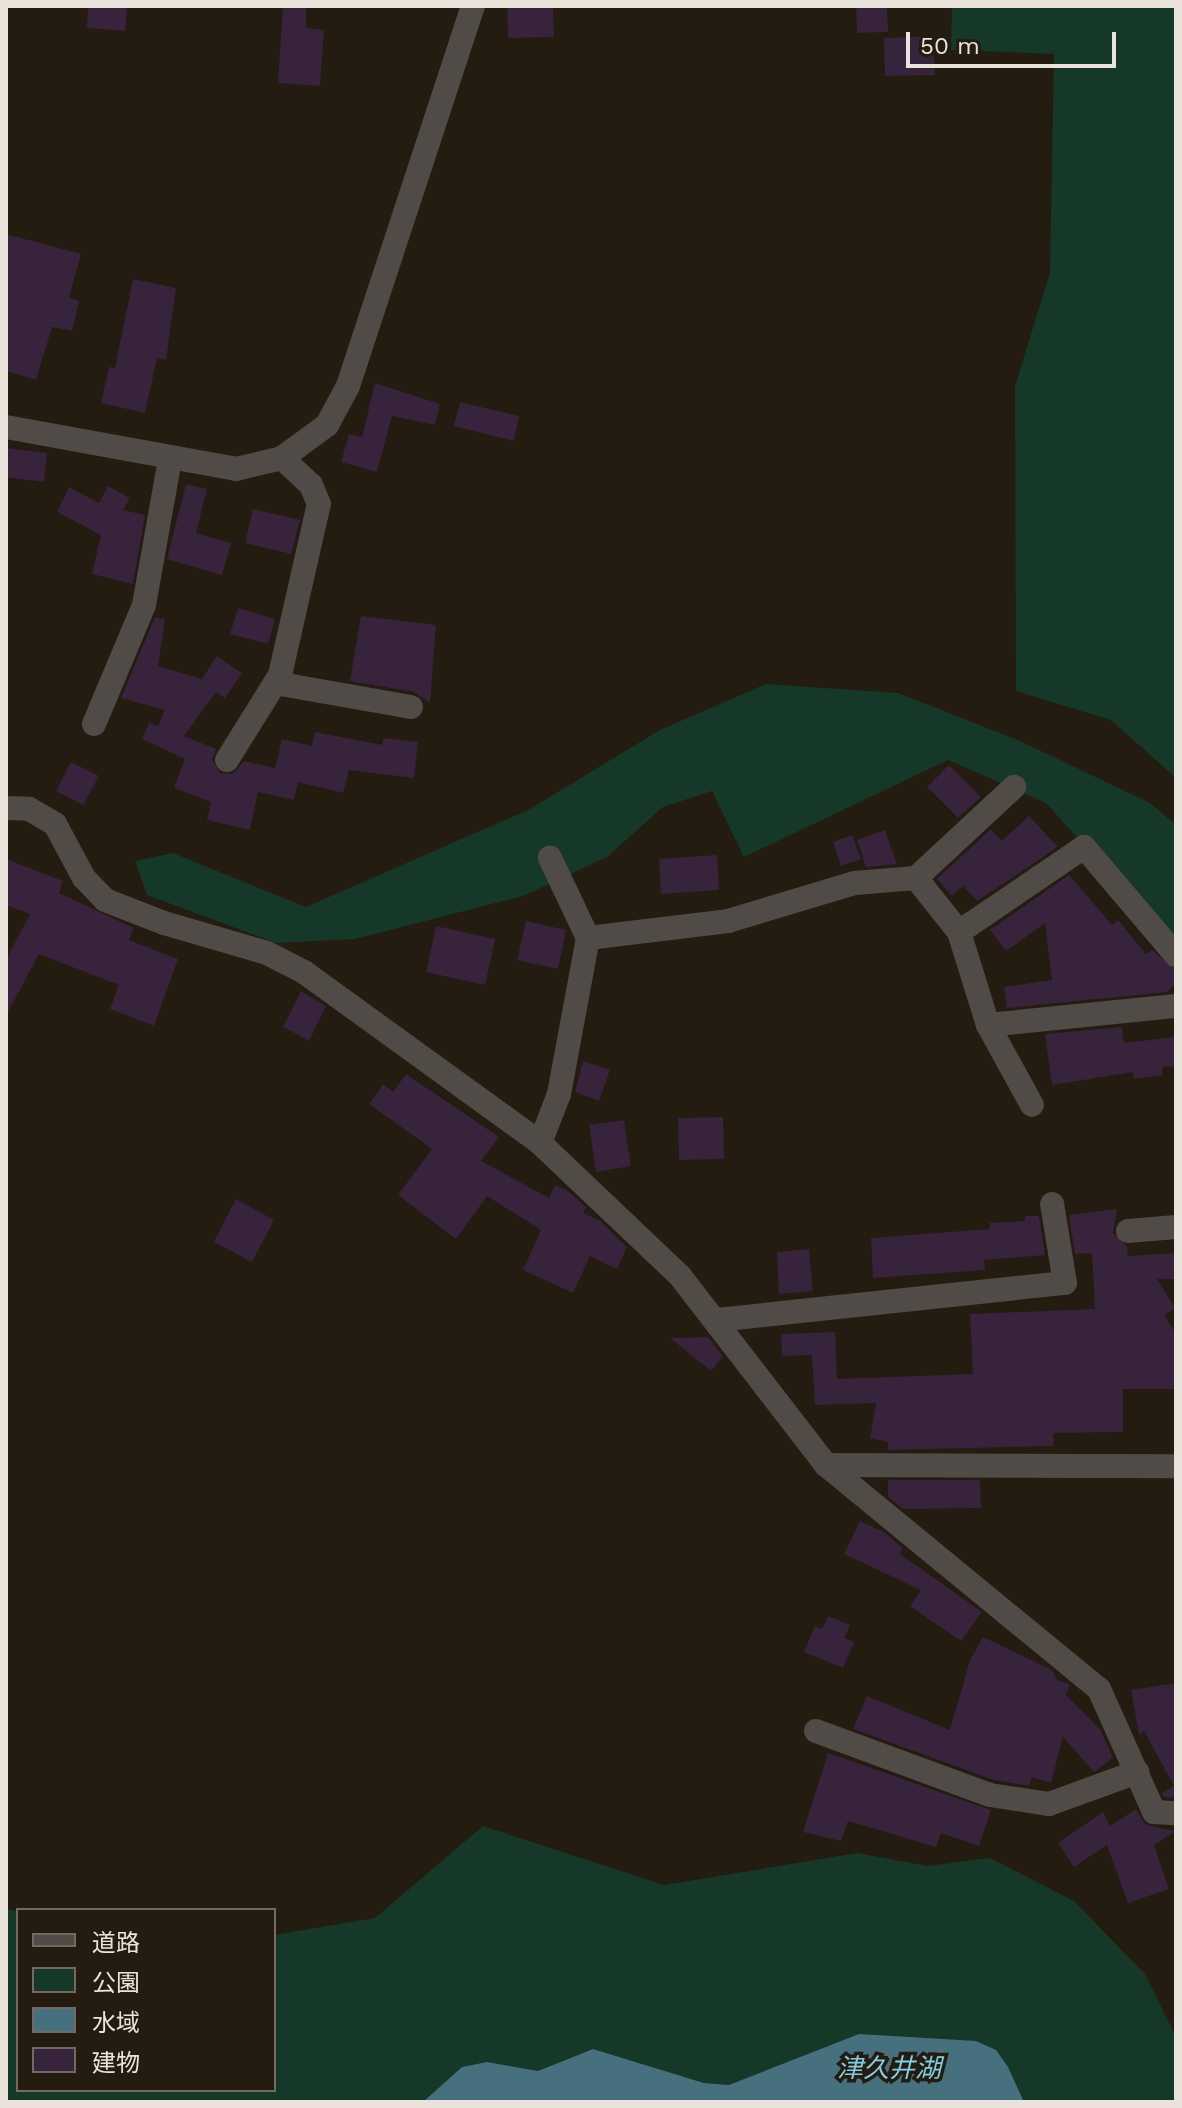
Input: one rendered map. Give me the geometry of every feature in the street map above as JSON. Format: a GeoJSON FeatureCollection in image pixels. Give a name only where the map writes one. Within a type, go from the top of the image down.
{"type":"FeatureCollection","features":[{"type":"Feature","properties":{"kind":"street"},"geometry":{"type":"LineString","coordinates":[[6,427],[236,469],[282,458],[327,425],[348,386],[473,6]]}},
{"type":"Feature","properties":{"kind":"street"},"geometry":{"type":"LineString","coordinates":[[227,760],[275,683],[319,504],[311,485],[282,458]]}},
{"type":"Feature","properties":{"kind":"street"},"geometry":{"type":"LineString","coordinates":[[94,724],[144,605],[170,459]]}},
{"type":"Feature","properties":{"kind":"street"},"geometry":{"type":"LineString","coordinates":[[275,683],[411,707]]}},
{"type":"Feature","properties":{"kind":"street"},"geometry":{"type":"LineString","coordinates":[[588,938],[728,921],[855,883],[916,878],[1014,787]]}},
{"type":"Feature","properties":{"kind":"street"},"geometry":{"type":"LineString","coordinates":[[6,808],[29,809],[55,824],[84,878],[105,900],[164,923],[267,953],[304,972],[540,1143],[680,1276],[826,1465],[1099,1689],[1154,1812],[1176,1813]]}},
{"type":"Feature","properties":{"kind":"street"},"geometry":{"type":"LineString","coordinates":[[959,932],[1084,847],[1176,955]]}},
{"type":"Feature","properties":{"kind":"street"},"geometry":{"type":"LineString","coordinates":[[540,1143],[565,1067],[588,938],[550,858]]}},
{"type":"Feature","properties":{"kind":"street"},"geometry":{"type":"LineString","coordinates":[[916,878],[959,932],[988,1025],[1032,1105]]}},
{"type":"Feature","properties":{"kind":"street"},"geometry":{"type":"LineString","coordinates":[[988,1025],[1176,1006]]}},
{"type":"Feature","properties":{"kind":"street"},"geometry":{"type":"LineString","coordinates":[[717,1320],[1065,1283],[1052,1204]]}},
{"type":"Feature","properties":{"kind":"street"},"geometry":{"type":"LineString","coordinates":[[1128,1231],[1176,1227]]}},
{"type":"Feature","properties":{"kind":"street"},"geometry":{"type":"LineString","coordinates":[[826,1465],[1176,1466]]}},
{"type":"Feature","properties":{"kind":"street"},"geometry":{"type":"LineString","coordinates":[[816,1731],[990,1795],[1049,1804],[1137,1772]]}},
{"type":"Feature","properties":{"kind":"green space"},"geometry":{"type":"Polygon","coordinates":[[[952,6],[1176,6],[1176,778],[1111,720],[1016,691],[1015,386],[1050,273],[1054,54],[951,50],[952,6]]]}},
{"type":"Feature","properties":{"kind":"green space"},"geometry":{"type":"Polygon","coordinates":[[[766,684],[898,693],[1018,740],[1150,803],[1176,825],[1176,947],[1046,803],[948,760],[744,857],[712,791],[663,807],[607,857],[523,896],[355,939],[276,943],[147,895],[135,861],[173,853],[306,907],[530,809],[660,730],[766,684]]]}},
{"type":"Feature","properties":{"kind":"green space"},"geometry":{"type":"Polygon","coordinates":[[[483,1826],[664,1885],[857,1853],[927,1866],[990,1858],[1074,1901],[1145,1974],[1176,2037],[1176,2102],[1024,2102],[996,2050],[860,2034],[729,2085],[704,2083],[593,2049],[538,2071],[487,2062],[462,2067],[423,2102],[6,2102],[6,1908],[16,1911],[16,2092],[276,2092],[276,1935],[375,1918],[483,1826]]]}},
{"type":"Feature","properties":{"kind":"water","name":"津久井湖"},"geometry":{"type":"Polygon","coordinates":[[[859,2034],[976,2041],[996,2050],[1008,2067],[1024,2102],[423,2102],[462,2067],[487,2062],[538,2071],[593,2049],[704,2083],[729,2085],[859,2034]]]}},
{"type":"Feature","properties":{"kind":"building"},"geometry":{"type":"Polygon","coordinates":[[[88,6],[127,6],[125,31],[87,28],[88,6]]]}},
{"type":"Feature","properties":{"kind":"building"},"geometry":{"type":"Polygon","coordinates":[[[283,6],[306,6],[306,28],[324,30],[320,86],[278,83],[283,6]]]}},
{"type":"Feature","properties":{"kind":"building"},"geometry":{"type":"Polygon","coordinates":[[[507,6],[553,6],[554,37],[508,38],[507,6]]]}},
{"type":"Feature","properties":{"kind":"building"},"geometry":{"type":"Polygon","coordinates":[[[856,7],[887,7],[888,32],[857,33],[856,7]]]}},
{"type":"Feature","properties":{"kind":"building"},"geometry":{"type":"Polygon","coordinates":[[[933,36],[935,75],[885,76],[884,38],[933,36]]]}},
{"type":"Feature","properties":{"kind":"building"},"geometry":{"type":"Polygon","coordinates":[[[6,234],[81,254],[69,298],[79,301],[72,331],[52,327],[36,380],[6,371],[6,234]]]}},
{"type":"Feature","properties":{"kind":"building"},"geometry":{"type":"Polygon","coordinates":[[[133,279],[176,288],[166,360],[157,358],[145,413],[101,403],[109,367],[115,368],[133,279]]]}},
{"type":"Feature","properties":{"kind":"building"},"geometry":{"type":"Polygon","coordinates":[[[375,383],[440,404],[435,425],[392,416],[377,472],[341,462],[349,434],[362,437],[375,383]]]}},
{"type":"Feature","properties":{"kind":"building"},"geometry":{"type":"Polygon","coordinates":[[[460,402],[519,416],[514,441],[454,426],[460,402]]]}},
{"type":"Feature","properties":{"kind":"building"},"geometry":{"type":"Polygon","coordinates":[[[6,448],[47,453],[44,482],[6,477],[6,448]]]}},
{"type":"Feature","properties":{"kind":"building"},"geometry":{"type":"Polygon","coordinates":[[[186,484],[207,489],[196,533],[231,543],[222,575],[167,559],[186,484]]]}},
{"type":"Feature","properties":{"kind":"building"},"geometry":{"type":"Polygon","coordinates":[[[108,486],[130,498],[123,510],[145,515],[133,584],[92,574],[101,535],[57,512],[69,487],[99,503],[108,486]]]}},
{"type":"Feature","properties":{"kind":"building"},"geometry":{"type":"Polygon","coordinates":[[[253,509],[300,520],[291,554],[245,543],[253,509]]]}},
{"type":"Feature","properties":{"kind":"building"},"geometry":{"type":"Polygon","coordinates":[[[238,608],[275,619],[268,644],[230,634],[238,608]]]}},
{"type":"Feature","properties":{"kind":"building"},"geometry":{"type":"Polygon","coordinates":[[[361,616],[436,625],[430,703],[414,692],[350,681],[361,616]]]}},
{"type":"Feature","properties":{"kind":"building"},"geometry":{"type":"Polygon","coordinates":[[[155,617],[165,619],[158,666],[202,679],[217,656],[242,673],[225,698],[216,692],[184,736],[216,749],[212,760],[220,773],[233,774],[244,761],[275,768],[282,739],[312,746],[315,732],[383,745],[383,738],[418,742],[414,778],[349,770],[343,793],[298,782],[294,800],[258,792],[250,830],[207,820],[211,802],[174,788],[185,759],[142,739],[149,723],[158,726],[165,710],[121,698],[155,617]]]}},
{"type":"Feature","properties":{"kind":"building"},"geometry":{"type":"Polygon","coordinates":[[[71,762],[99,776],[83,805],[56,791],[71,762]]]}},
{"type":"Feature","properties":{"kind":"building"},"geometry":{"type":"Polygon","coordinates":[[[949,765],[981,797],[958,818],[927,787],[949,765]]]}},
{"type":"Feature","properties":{"kind":"building"},"geometry":{"type":"Polygon","coordinates":[[[1029,816],[1057,846],[1052,851],[977,901],[963,886],[952,896],[937,879],[991,829],[1002,841],[1029,816]]]}},
{"type":"Feature","properties":{"kind":"building"},"geometry":{"type":"Polygon","coordinates":[[[885,830],[897,864],[866,867],[857,840],[885,830]]]}},
{"type":"Feature","properties":{"kind":"building"},"geometry":{"type":"Polygon","coordinates":[[[852,835],[861,859],[841,866],[833,842],[852,835]]]}},
{"type":"Feature","properties":{"kind":"building"},"geometry":{"type":"Polygon","coordinates":[[[717,855],[719,890],[661,894],[659,859],[717,855]]]}},
{"type":"Feature","properties":{"kind":"building"},"geometry":{"type":"Polygon","coordinates":[[[6,859],[63,881],[59,893],[134,928],[129,940],[178,959],[154,1026],[110,1009],[119,985],[39,954],[6,1016],[6,960],[30,914],[6,905],[6,859]]]}},
{"type":"Feature","properties":{"kind":"building"},"geometry":{"type":"Polygon","coordinates":[[[1069,875],[1112,925],[1118,920],[1146,954],[1152,950],[1176,970],[1176,984],[1167,992],[1007,1008],[1004,987],[1052,980],[1045,923],[1006,951],[990,930],[1069,875]]]}},
{"type":"Feature","properties":{"kind":"building"},"geometry":{"type":"Polygon","coordinates":[[[526,921],[566,930],[558,969],[517,960],[526,921]]]}},
{"type":"Feature","properties":{"kind":"building"},"geometry":{"type":"Polygon","coordinates":[[[436,926],[495,939],[485,985],[426,972],[436,926]]]}},
{"type":"Feature","properties":{"kind":"building"},"geometry":{"type":"Polygon","coordinates":[[[301,991],[326,1006],[309,1041],[283,1027],[301,991]]]}},
{"type":"Feature","properties":{"kind":"building"},"geometry":{"type":"Polygon","coordinates":[[[1122,1027],[1124,1043],[1176,1037],[1176,1066],[1162,1067],[1163,1075],[1134,1079],[1133,1072],[1052,1085],[1045,1034],[1122,1027]]]}},
{"type":"Feature","properties":{"kind":"building"},"geometry":{"type":"Polygon","coordinates":[[[583,1061],[610,1070],[599,1101],[575,1092],[583,1061]]]}},
{"type":"Feature","properties":{"kind":"building"},"geometry":{"type":"Polygon","coordinates":[[[406,1074],[499,1137],[481,1161],[549,1198],[555,1185],[568,1191],[586,1207],[583,1213],[599,1220],[627,1247],[617,1269],[590,1256],[573,1293],[523,1270],[541,1230],[487,1196],[456,1239],[398,1195],[432,1149],[369,1104],[383,1084],[393,1092],[406,1074]]]}},
{"type":"Feature","properties":{"kind":"building"},"geometry":{"type":"Polygon","coordinates":[[[723,1117],[724,1159],[679,1160],[678,1118],[723,1117]]]}},
{"type":"Feature","properties":{"kind":"building"},"geometry":{"type":"Polygon","coordinates":[[[624,1120],[631,1166],[596,1172],[589,1125],[624,1120]]]}},
{"type":"Feature","properties":{"kind":"building"},"geometry":{"type":"Polygon","coordinates":[[[236,1199],[274,1220],[252,1262],[214,1242],[236,1199]]]}},
{"type":"Feature","properties":{"kind":"building"},"geometry":{"type":"Polygon","coordinates":[[[1117,1209],[1113,1233],[1127,1246],[1128,1256],[1176,1253],[1176,1279],[1157,1279],[1175,1308],[1164,1315],[1176,1334],[1176,1389],[1123,1389],[1123,1432],[1053,1433],[1054,1446],[888,1450],[888,1442],[870,1438],[876,1403],[815,1405],[812,1355],[782,1356],[781,1334],[835,1332],[837,1379],[973,1374],[970,1314],[1095,1309],[1092,1253],[1075,1254],[1069,1215],[1117,1209]]]}},
{"type":"Feature","properties":{"kind":"building"},"geometry":{"type":"Polygon","coordinates":[[[1025,1216],[1039,1216],[1045,1255],[984,1260],[985,1270],[873,1278],[871,1238],[990,1229],[989,1223],[1025,1221],[1025,1216]]]}},
{"type":"Feature","properties":{"kind":"building"},"geometry":{"type":"Polygon","coordinates":[[[809,1249],[813,1291],[779,1294],[777,1252],[809,1249]]]}},
{"type":"Feature","properties":{"kind":"building"},"geometry":{"type":"Polygon","coordinates":[[[708,1337],[723,1356],[711,1371],[670,1338],[708,1337]]]}},
{"type":"Feature","properties":{"kind":"building"},"geometry":{"type":"Polygon","coordinates":[[[888,1480],[980,1480],[981,1508],[903,1509],[888,1497],[888,1480]]]}},
{"type":"Feature","properties":{"kind":"building"},"geometry":{"type":"Polygon","coordinates":[[[860,1521],[884,1532],[903,1548],[900,1554],[982,1612],[961,1641],[910,1606],[921,1590],[844,1554],[860,1521]]]}},
{"type":"Feature","properties":{"kind":"building"},"geometry":{"type":"Polygon","coordinates":[[[828,1616],[850,1625],[844,1638],[854,1642],[843,1668],[804,1652],[815,1626],[822,1629],[828,1616]]]}},
{"type":"Feature","properties":{"kind":"building"},"geometry":{"type":"Polygon","coordinates":[[[983,1637],[1052,1670],[1056,1679],[1070,1685],[1066,1695],[1100,1729],[1113,1758],[1094,1772],[1063,1737],[1051,1783],[1032,1777],[1029,1786],[994,1780],[853,1729],[867,1696],[950,1730],[970,1660],[983,1637]]]}},
{"type":"Feature","properties":{"kind":"building"},"geometry":{"type":"Polygon","coordinates":[[[1176,1683],[1176,1798],[1164,1797],[1162,1793],[1174,1786],[1144,1731],[1139,1735],[1131,1690],[1176,1683]]]}},
{"type":"Feature","properties":{"kind":"building"},"geometry":{"type":"Polygon","coordinates":[[[828,1753],[991,1810],[979,1846],[941,1833],[936,1847],[848,1821],[841,1841],[803,1832],[828,1753]]]}},
{"type":"Feature","properties":{"kind":"building"},"geometry":{"type":"Polygon","coordinates":[[[1136,1809],[1146,1825],[1176,1831],[1154,1845],[1169,1889],[1128,1903],[1107,1845],[1074,1867],[1058,1843],[1103,1812],[1110,1826],[1136,1809]]]}}]}
